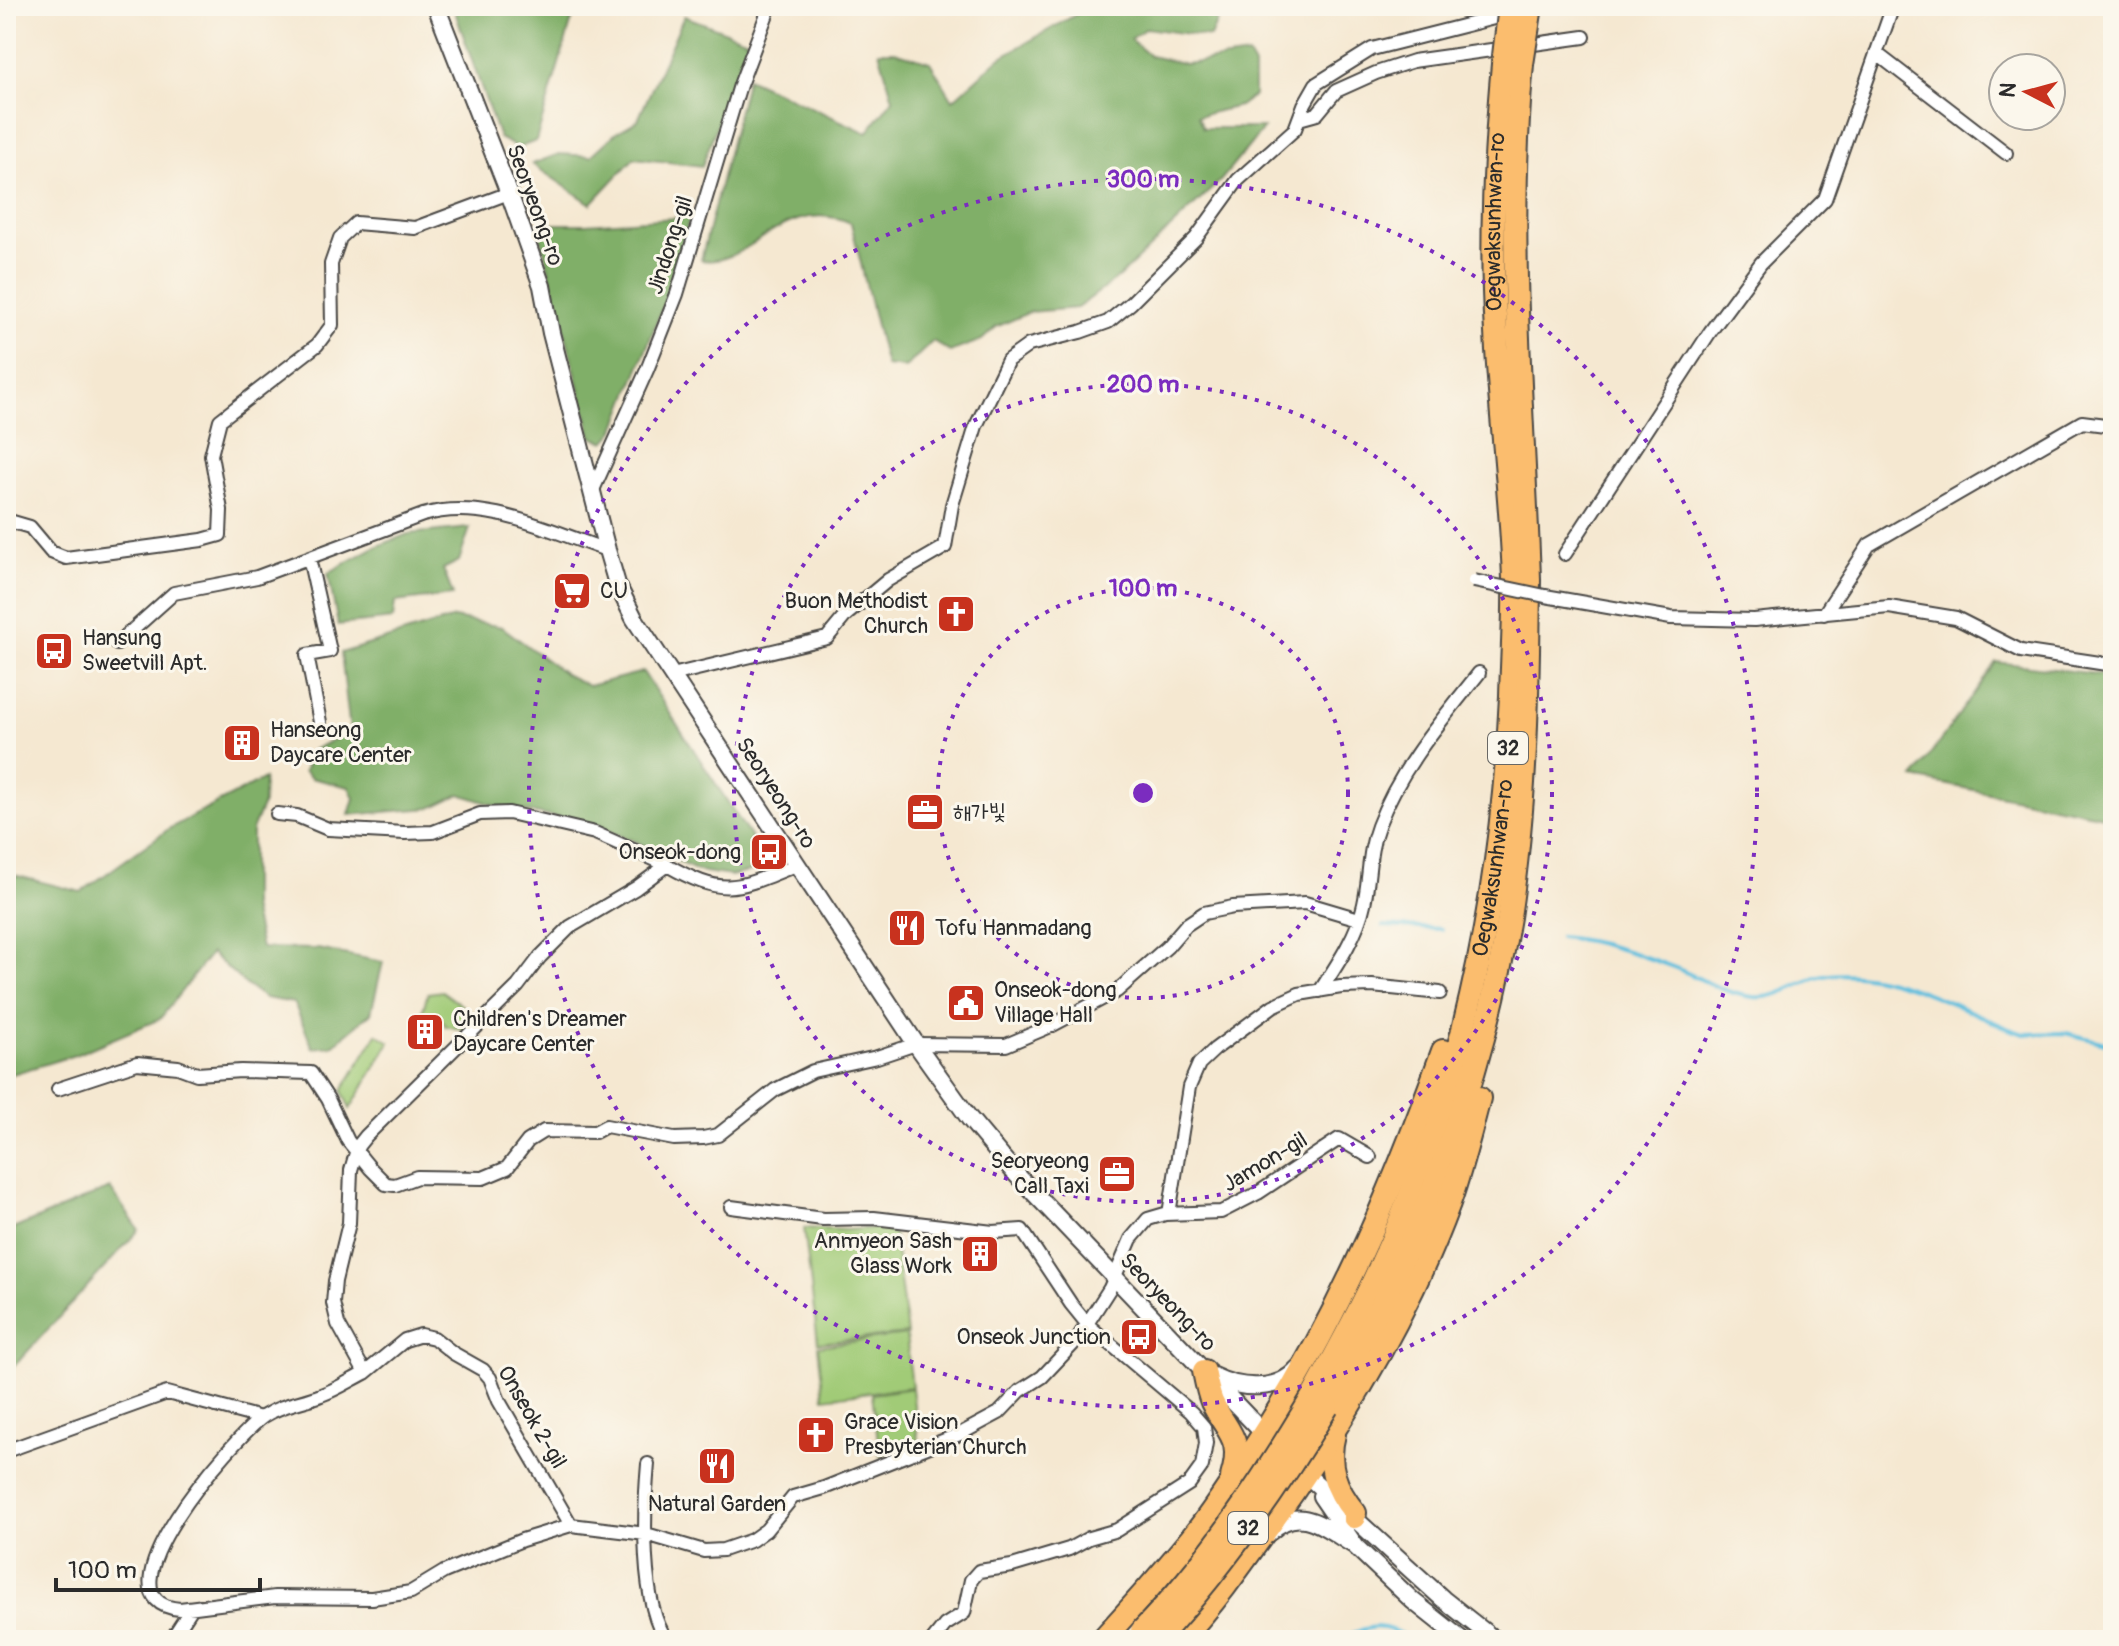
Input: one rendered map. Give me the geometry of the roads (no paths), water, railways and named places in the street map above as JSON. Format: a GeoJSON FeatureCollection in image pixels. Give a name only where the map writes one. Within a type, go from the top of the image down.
{"type":"FeatureCollection","features":[{"type":"Feature","properties":{"kind":"highway","name":"Oegwaksunhwan-ro"},"geometry":{"type":"LineString","coordinates":[[1143,1637],[1238,1543],[1326,1408],[1388,1295],[1435,1185],[1471,1077],[1508,920],[1520,811],[1528,674],[1529,553],[1514,220],[1517,131],[1510,6]]}},
{"type":"Feature","properties":{"kind":"highway","name":"Oegwaksunhwan-ro"},"geometry":{"type":"LineString","coordinates":[[1326,1408],[1421,1167],[1472,999],[1497,851],[1505,786],[1514,578],[1496,331],[1493,181],[1512,64],[1534,6]]}},
{"type":"Feature","properties":{"kind":"highway"},"geometry":{"type":"LineString","coordinates":[[1102,1640],[1194,1536],[1229,1487],[1304,1368],[1334,1313],[1373,1230],[1432,1083],[1463,991],[1497,851]]}},
{"type":"Feature","properties":{"kind":"highway"},"geometry":{"type":"LineString","coordinates":[[1204,1371],[1212,1402],[1227,1424],[1237,1448],[1229,1487]]}},
{"type":"Feature","properties":{"kind":"highway"},"geometry":{"type":"LineString","coordinates":[[1180,1640],[1231,1579],[1306,1475],[1326,1408]]}},
{"type":"Feature","properties":{"kind":"highway"},"geometry":{"type":"LineString","coordinates":[[1326,1408],[1332,1467],[1340,1492],[1362,1524]]}},
{"type":"Feature","properties":{"kind":"street","name":"Seoryeong-ro"},"geometry":{"type":"LineString","coordinates":[[436,6],[542,286],[551,333],[607,550],[626,602],[672,675],[916,1044],[988,1140],[1115,1279],[1264,1434],[1443,1599],[1495,1640]]}},
{"type":"Feature","properties":{"kind":"street","name":"Jindong-gil"},"geometry":{"type":"LineString","coordinates":[[593,490],[642,382],[677,294],[740,85],[770,6]]}},
{"type":"Feature","properties":{"kind":"street"},"geometry":{"type":"LineString","coordinates":[[672,675],[827,638],[846,615],[888,580],[945,547],[952,505],[976,426],[1008,360],[1029,345],[1108,322],[1131,303],[1196,238],[1238,180],[1295,129],[1316,84],[1372,49],[1452,27],[1487,22],[1534,6]]}},
{"type":"Feature","properties":{"kind":"street"},"geometry":{"type":"LineString","coordinates":[[1565,554],[1710,332],[1761,263],[1825,199],[1893,6]]}},
{"type":"Feature","properties":{"kind":"street"},"geometry":{"type":"LineString","coordinates":[[1299,119],[1317,114],[1336,91],[1413,61],[1584,37]]}},
{"type":"Feature","properties":{"kind":"street"},"geometry":{"type":"LineString","coordinates":[[1876,53],[2006,153]]}},
{"type":"Feature","properties":{"kind":"street"},"geometry":{"type":"LineString","coordinates":[[6,520],[30,527],[51,552],[66,558],[220,535],[221,510],[211,455],[220,420],[317,345],[332,325],[331,264],[340,238],[356,223],[415,228],[509,193]]}},
{"type":"Feature","properties":{"kind":"street"},"geometry":{"type":"LineString","coordinates":[[1824,614],[1869,545],[2082,422],[2113,426]]}},
{"type":"Feature","properties":{"kind":"street"},"geometry":{"type":"LineString","coordinates":[[117,644],[174,593],[257,577],[423,515],[457,509],[495,513],[607,550]]}},
{"type":"Feature","properties":{"kind":"street"},"geometry":{"type":"LineString","coordinates":[[309,558],[330,651],[307,655],[320,722]]}},
{"type":"Feature","properties":{"kind":"street"},"geometry":{"type":"LineString","coordinates":[[1474,581],[1671,618],[1754,620],[1889,607],[1956,618],[2021,651],[2113,665]]}},
{"type":"Feature","properties":{"kind":"street"},"geometry":{"type":"LineString","coordinates":[[1320,991],[1338,964],[1364,906],[1369,857],[1379,825],[1399,782],[1479,673]]}},
{"type":"Feature","properties":{"kind":"street"},"geometry":{"type":"LineString","coordinates":[[277,814],[297,816],[328,829],[405,833],[433,832],[480,814],[509,813],[595,833],[698,882],[720,888],[739,885],[796,865]]}},
{"type":"Feature","properties":{"kind":"street"},"geometry":{"type":"LineString","coordinates":[[667,865],[636,888],[570,927],[540,957],[518,986],[366,1136],[356,1151],[350,1175],[348,1230],[335,1281],[333,1303],[338,1324],[365,1373],[323,1395],[281,1406],[261,1418],[228,1450],[193,1492],[155,1559],[149,1582],[154,1600],[168,1608],[192,1608],[275,1597],[372,1598],[411,1592],[444,1572],[522,1540],[571,1525],[646,1534],[713,1551],[752,1540],[766,1530],[793,1497],[824,1488],[960,1434],[999,1413],[1020,1391],[1042,1377],[1062,1358],[1088,1325],[1115,1279]]}},
{"type":"Feature","properties":{"kind":"street"},"geometry":{"type":"LineString","coordinates":[[58,1089],[137,1063],[178,1067],[197,1074],[241,1071],[311,1073],[356,1151],[390,1185],[417,1177],[474,1178],[500,1173],[514,1161],[535,1134],[554,1129],[595,1132],[606,1126],[674,1139],[703,1138],[718,1135],[775,1090],[813,1071],[877,1057],[916,1044],[1006,1045],[1051,1026],[1117,991],[1167,947],[1186,925],[1204,913],[1233,907],[1305,903],[1359,919]]}},
{"type":"Feature","properties":{"kind":"street"},"geometry":{"type":"LineString","coordinates":[[1169,1214],[1189,1087],[1199,1064],[1273,1006],[1299,994],[1372,986],[1440,993]]}},
{"type":"Feature","properties":{"kind":"street","name":"Jamon-gil"},"geometry":{"type":"LineString","coordinates":[[1115,1279],[1131,1239],[1141,1225],[1156,1216],[1221,1212],[1258,1193],[1339,1139],[1370,1157]]}},
{"type":"Feature","properties":{"kind":"street"},"geometry":{"type":"LineString","coordinates":[[731,1207],[823,1219],[874,1218],[993,1232],[1022,1230],[1088,1325],[1198,1418],[1206,1437],[1202,1466],[1189,1484],[1117,1530],[1089,1538],[1069,1549],[1012,1566],[977,1571],[971,1580],[964,1613],[945,1625],[933,1640]]}},
{"type":"Feature","properties":{"kind":"street","name":"Onseok 2-gil"},"geometry":{"type":"LineString","coordinates":[[365,1373],[405,1340],[421,1335],[434,1338],[483,1370],[571,1525]]}},
{"type":"Feature","properties":{"kind":"street"},"geometry":{"type":"LineString","coordinates":[[1204,1371],[1226,1382],[1254,1386],[1280,1382],[1299,1367],[1304,1368]]}},
{"type":"Feature","properties":{"kind":"street"},"geometry":{"type":"LineString","coordinates":[[6,1451],[167,1393],[261,1418]]}},
{"type":"Feature","properties":{"kind":"street"},"geometry":{"type":"LineString","coordinates":[[648,1464],[646,1534],[653,1611],[667,1640]]}},
{"type":"Feature","properties":{"kind":"street","name":"Seoryeong-ro"},"geometry":{"type":"LineString","coordinates":[[1306,1475],[1356,1547],[1413,1601],[1462,1640]]}},
{"type":"Feature","properties":{"kind":"street"},"geometry":{"type":"LineString","coordinates":[[1262,1536],[1284,1521],[1300,1518],[1319,1524],[1356,1547],[1362,1524]]}},
{"type":"Feature","properties":{"kind":"street"},"geometry":{"type":"LineString","coordinates":[[171,1640],[192,1608]]}},
{"type":"Feature","properties":{"kind":"waterway"},"geometry":{"type":"LineString","coordinates":[[1383,926],[1441,929]]}},
{"type":"Feature","properties":{"kind":"waterway"},"geometry":{"type":"LineString","coordinates":[[1560,937],[1632,953],[1742,995],[1773,995],[1829,975],[1874,978],[1921,991],[2024,1034],[2066,1033],[2113,1045]]}},
{"type":"Feature","properties":{"kind":"waterway"},"geometry":{"type":"LineString","coordinates":[[1339,1640],[1375,1627],[1392,1630],[1411,1640]]}},
{"type":"Feature","properties":{"kind":"place","name":"CU"},"geometry":{"type":"Point","coordinates":[572,591]}},
{"type":"Feature","properties":{"kind":"place","name":"Buon Methodist Church"},"geometry":{"type":"Point","coordinates":[956,614]}},
{"type":"Feature","properties":{"kind":"place","name":"Hansung Sweetvill Apt."},"geometry":{"type":"Point","coordinates":[54,651]}},
{"type":"Feature","properties":{"kind":"place","name":"Hanseong Daycare Center"},"geometry":{"type":"Point","coordinates":[242,743]}},
{"type":"Feature","properties":{"kind":"place","name":"해가빛"},"geometry":{"type":"Point","coordinates":[925,812]}},
{"type":"Feature","properties":{"kind":"place","name":"Onseok-dong"},"geometry":{"type":"Point","coordinates":[769,852]}},
{"type":"Feature","properties":{"kind":"place","name":"Tofu Hanmadang"},"geometry":{"type":"Point","coordinates":[907,928]}},
{"type":"Feature","properties":{"kind":"place","name":"Onseok-dong Village Hall"},"geometry":{"type":"Point","coordinates":[966,1003]}},
{"type":"Feature","properties":{"kind":"place","name":"Children's Dreamer Daycare Center"},"geometry":{"type":"Point","coordinates":[425,1032]}},
{"type":"Feature","properties":{"kind":"place","name":"Seoryeong Call Taxi"},"geometry":{"type":"Point","coordinates":[1117,1174]}},
{"type":"Feature","properties":{"kind":"place","name":"Anmyeon Sash Glass Work"},"geometry":{"type":"Point","coordinates":[980,1254]}},
{"type":"Feature","properties":{"kind":"place","name":"Onseok Junction"},"geometry":{"type":"Point","coordinates":[1139,1337]}},
{"type":"Feature","properties":{"kind":"place","name":"Grace Vision Presbyterian Church"},"geometry":{"type":"Point","coordinates":[816,1435]}},
{"type":"Feature","properties":{"kind":"place","name":"Natural Garden"},"geometry":{"type":"Point","coordinates":[717,1466]}}]}
